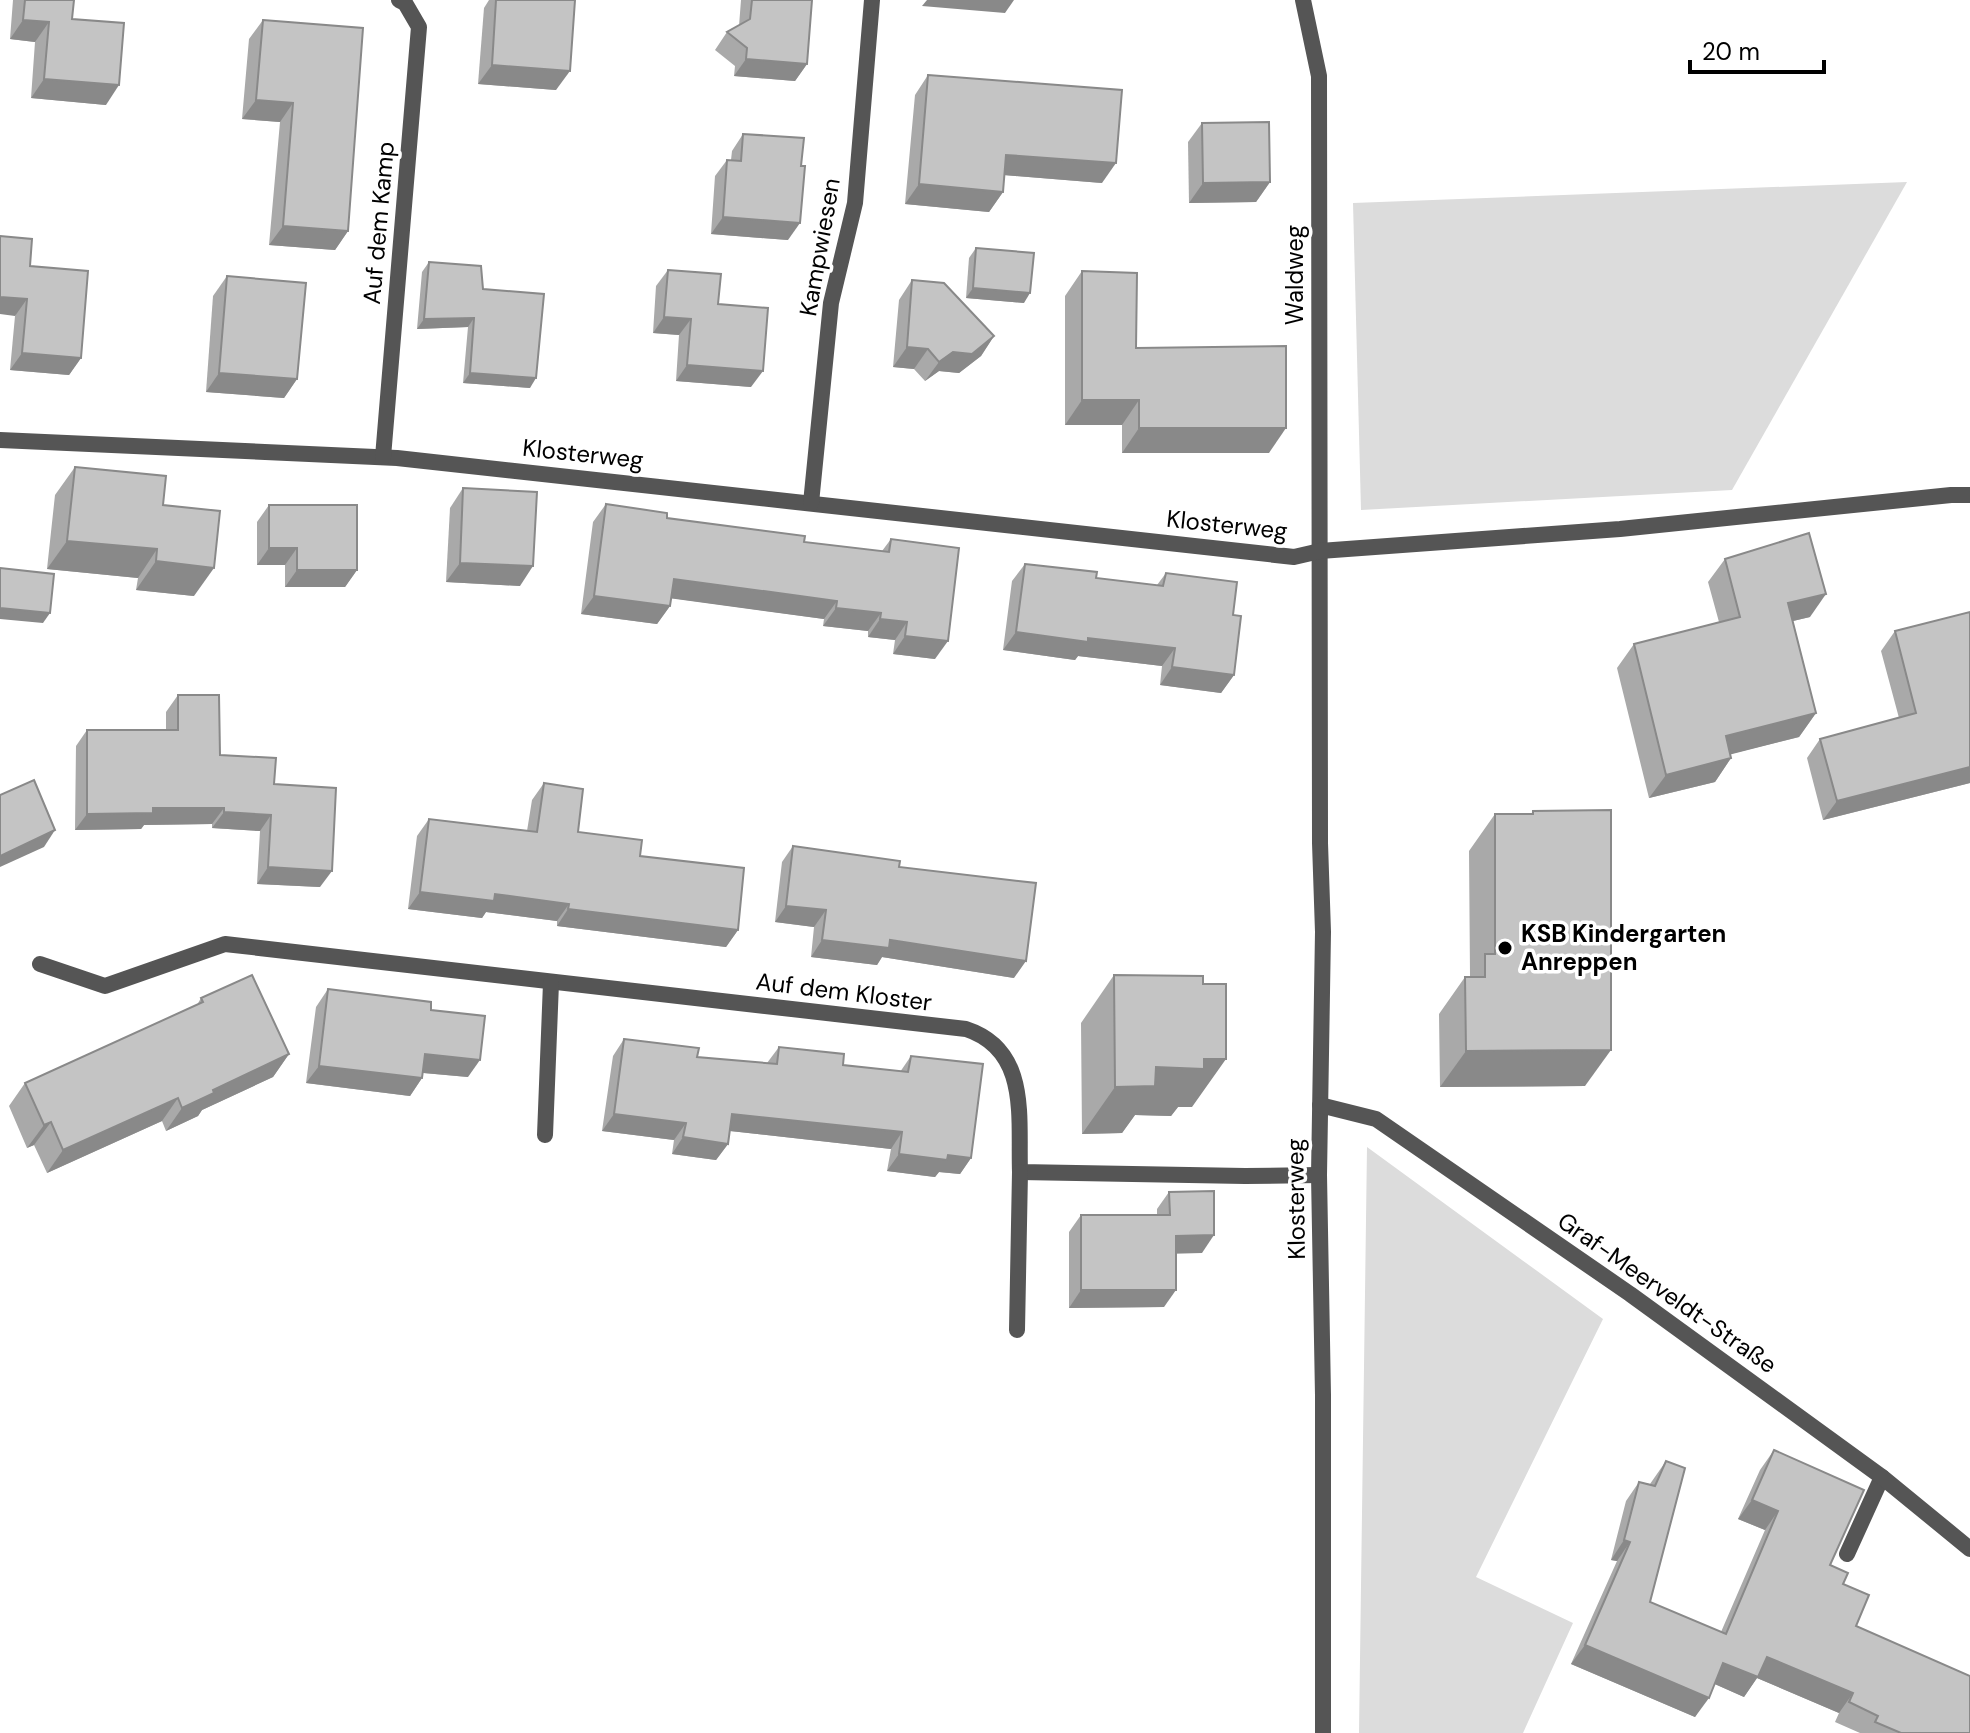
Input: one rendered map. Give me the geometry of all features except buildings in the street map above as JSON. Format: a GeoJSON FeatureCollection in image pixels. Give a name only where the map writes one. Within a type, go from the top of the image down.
{"type":"FeatureCollection","features":[{"type":"Feature","properties":{"kind":"street","name":"Auf dem Kamp"},"geometry":{"type":"LineString","coordinates":[[383,457],[419,27],[405,3],[399,0]]}},
{"type":"Feature","properties":{"kind":"street","name":"Kampwiesen"},"geometry":{"type":"LineString","coordinates":[[811,503],[831,303],[855,203],[872,0]]}},
{"type":"Feature","properties":{"kind":"street","name":"Waldweg"},"geometry":{"type":"LineString","coordinates":[[1303,0],[1319,76],[1320,551]]}},
{"type":"Feature","properties":{"kind":"street","name":"Klosterweg"},"geometry":{"type":"LineString","coordinates":[[0,440],[383,457],[1294,557],[1320,551],[1323,932],[1319,1175],[1323,1395],[1323,1733]]}},
{"type":"Feature","properties":{"kind":"street"},"geometry":{"type":"LineString","coordinates":[[1320,551],[1620,529],[1970,495]]}},
{"type":"Feature","properties":{"kind":"street","name":"Auf dem Kloster"},"geometry":{"type":"LineString","coordinates":[[40,964],[105,986],[225,944],[966,1029],[981,1034],[994,1042],[1010,1065],[1017,1084],[1020,1172],[1017,1330]]}},
{"type":"Feature","properties":{"kind":"street"},"geometry":{"type":"LineString","coordinates":[[545,1135],[551,983]]}},
{"type":"Feature","properties":{"kind":"street","name":"Graf-Meerveldt-Straße"},"geometry":{"type":"LineString","coordinates":[[1320,1105],[1376,1119],[1630,1294],[1882,1477],[1970,1549]]}},
{"type":"Feature","properties":{"kind":"street"},"geometry":{"type":"LineString","coordinates":[[1020,1172],[1319,1175]]}},
{"type":"Feature","properties":{"kind":"street"},"geometry":{"type":"LineString","coordinates":[[1847,1554],[1882,1477]]}},
{"type":"Feature","properties":{"kind":"shaded area"},"geometry":{"type":"Polygon","coordinates":[[[1907,182],[1732,490],[1361,510],[1353,203],[1907,182]]]}},
{"type":"Feature","properties":{"kind":"shaded area"},"geometry":{"type":"Polygon","coordinates":[[[1367,1147],[1603,1319],[1476,1577],[1573,1623],[1523,1733],[1359,1733],[1367,1147]]]}},
{"type":"Feature","properties":{"kind":"place","name":"KSB Kindergarten Anreppen"},"geometry":{"type":"Point","coordinates":[1505,948]}}]}
